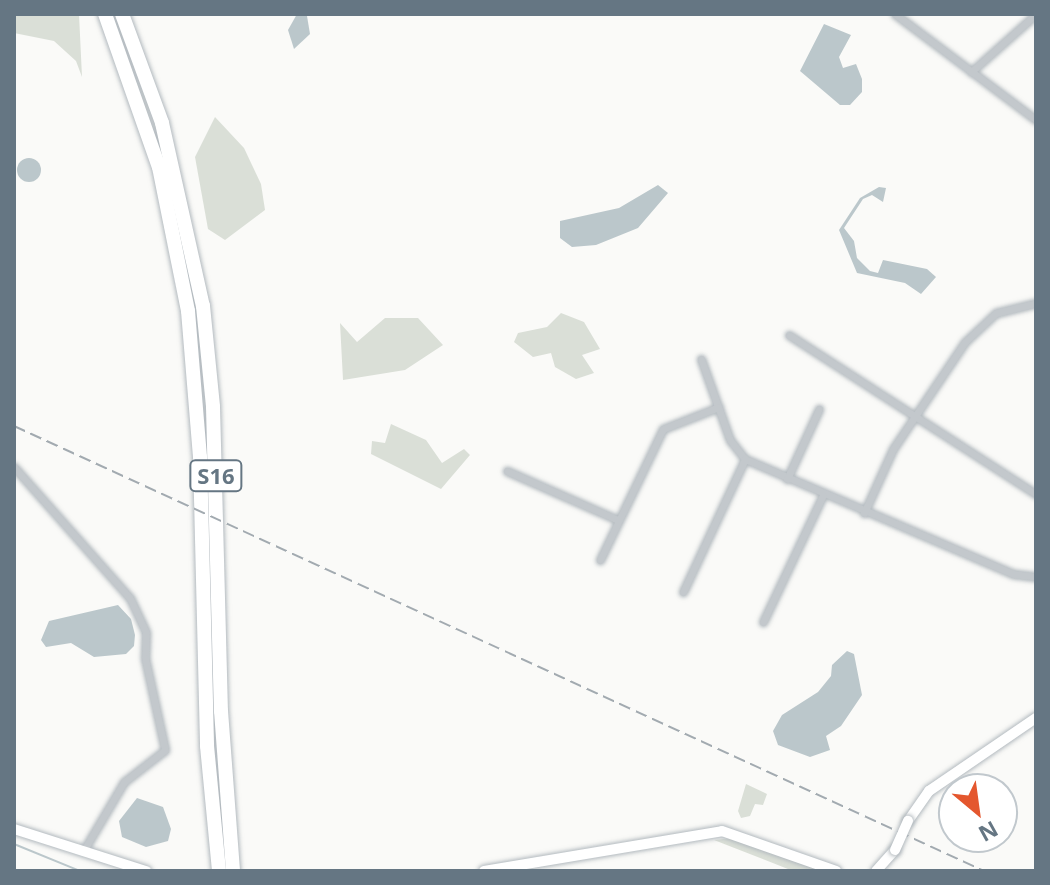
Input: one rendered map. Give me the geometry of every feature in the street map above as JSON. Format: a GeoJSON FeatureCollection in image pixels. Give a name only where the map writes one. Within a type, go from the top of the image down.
{"type":"FeatureCollection","features":[{"type":"Feature","properties":{"kind":"highway","name":"S16"},"geometry":{"type":"LineString","coordinates":[[105,14],[143,90],[176,239],[189,323],[200,457],[207,746],[219,871]]}},
{"type":"Feature","properties":{"kind":"highway","name":"S16"},"geometry":{"type":"LineString","coordinates":[[122,14],[143,90],[191,237],[209,361],[221,711],[233,871]]}},
{"type":"Feature","properties":{"kind":"street"},"geometry":{"type":"LineString","coordinates":[[895,14],[1036,120]]}},
{"type":"Feature","properties":{"kind":"street"},"geometry":{"type":"LineString","coordinates":[[971,72],[1036,14]]}},
{"type":"Feature","properties":{"kind":"street"},"geometry":{"type":"LineString","coordinates":[[864,513],[893,449],[965,342],[987,319],[1036,303]]}},
{"type":"Feature","properties":{"kind":"street"},"geometry":{"type":"LineString","coordinates":[[789,335],[1036,494]]}},
{"type":"Feature","properties":{"kind":"street"},"geometry":{"type":"LineString","coordinates":[[701,359],[730,440],[745,459],[864,513],[1013,574],[1036,577]]}},
{"type":"Feature","properties":{"kind":"street"},"geometry":{"type":"LineString","coordinates":[[600,560],[663,429],[719,407]]}},
{"type":"Feature","properties":{"kind":"street"},"geometry":{"type":"LineString","coordinates":[[787,479],[819,409]]}},
{"type":"Feature","properties":{"kind":"street"},"geometry":{"type":"LineString","coordinates":[[683,592],[745,459]]}},
{"type":"Feature","properties":{"kind":"street"},"geometry":{"type":"LineString","coordinates":[[14,467],[130,598],[146,633],[145,658],[165,750],[124,782],[84,850]]}},
{"type":"Feature","properties":{"kind":"street"},"geometry":{"type":"LineString","coordinates":[[507,471],[618,520]]}},
{"type":"Feature","properties":{"kind":"street"},"geometry":{"type":"LineString","coordinates":[[763,622],[823,495]]}},
{"type":"Feature","properties":{"kind":"street"},"geometry":{"type":"LineString","coordinates":[[876,871],[895,850],[908,821],[929,791],[1036,718]]}},
{"type":"Feature","properties":{"kind":"street"},"geometry":{"type":"LineString","coordinates":[[14,829],[146,871]]}},
{"type":"Feature","properties":{"kind":"street"},"geometry":{"type":"LineString","coordinates":[[484,871],[722,831],[836,871]]}},
{"type":"Feature","properties":{"kind":"street"},"geometry":{"type":"LineString","coordinates":[[543,871],[548,860]]}},
{"type":"Feature","properties":{"kind":"shaded area"},"geometry":{"type":"Polygon","coordinates":[[[14,14],[79,14],[82,77],[76,61],[54,41],[14,33],[14,14]]]}},
{"type":"Feature","properties":{"kind":"shaded area"},"geometry":{"type":"Polygon","coordinates":[[[297,14],[307,16],[310,34],[294,49],[288,30],[297,14]]]}},
{"type":"Feature","properties":{"kind":"shaded area"},"geometry":{"type":"Polygon","coordinates":[[[824,24],[851,35],[839,57],[843,68],[856,64],[862,79],[862,92],[850,105],[840,105],[800,71],[824,24]]]}},
{"type":"Feature","properties":{"kind":"shaded area"},"geometry":{"type":"Polygon","coordinates":[[[215,117],[244,148],[261,184],[265,210],[225,240],[208,229],[195,157],[215,117]]]}},
{"type":"Feature","properties":{"kind":"shaded area"},"geometry":{"type":"Polygon","coordinates":[[[29,158],[38,161],[41,170],[38,179],[29,182],[20,179],[17,170],[20,161],[29,158]]]}},
{"type":"Feature","properties":{"kind":"shaded area"},"geometry":{"type":"Polygon","coordinates":[[[658,185],[668,193],[638,228],[596,245],[572,247],[560,238],[560,221],[619,208],[658,185]]]}},
{"type":"Feature","properties":{"kind":"shaded area"},"geometry":{"type":"Polygon","coordinates":[[[879,187],[886,188],[883,202],[872,195],[863,199],[844,228],[854,241],[857,258],[870,271],[878,273],[883,260],[927,269],[936,277],[921,294],[905,283],[857,273],[839,230],[860,198],[879,187]]]}},
{"type":"Feature","properties":{"kind":"shaded area"},"geometry":{"type":"Polygon","coordinates":[[[561,313],[584,322],[600,349],[582,355],[594,373],[576,379],[555,367],[551,353],[533,357],[514,342],[518,333],[547,327],[561,313]]]}},
{"type":"Feature","properties":{"kind":"shaded area"},"geometry":{"type":"Polygon","coordinates":[[[385,318],[418,318],[443,345],[405,370],[343,380],[340,323],[357,342],[385,318]]]}},
{"type":"Feature","properties":{"kind":"shaded area"},"geometry":{"type":"Polygon","coordinates":[[[391,424],[426,440],[442,463],[464,449],[470,455],[441,489],[371,454],[372,441],[385,443],[391,424]]]}},
{"type":"Feature","properties":{"kind":"shaded area"},"geometry":{"type":"Polygon","coordinates":[[[118,605],[131,619],[135,635],[134,646],[126,654],[94,657],[71,643],[46,647],[41,640],[49,621],[118,605]]]}},
{"type":"Feature","properties":{"kind":"shaded area"},"geometry":{"type":"Polygon","coordinates":[[[847,651],[854,654],[862,695],[841,726],[826,736],[830,750],[810,757],[778,745],[773,731],[782,715],[818,692],[831,676],[832,665],[847,651]]]}},
{"type":"Feature","properties":{"kind":"shaded area"},"geometry":{"type":"Polygon","coordinates":[[[746,784],[767,794],[763,805],[755,804],[750,816],[741,818],[738,811],[746,784]]]}},
{"type":"Feature","properties":{"kind":"shaded area"},"geometry":{"type":"Polygon","coordinates":[[[137,798],[163,807],[171,829],[168,841],[146,847],[122,837],[119,821],[137,798]]]}},
{"type":"Feature","properties":{"kind":"shaded area"},"geometry":{"type":"Polygon","coordinates":[[[732,838],[824,871],[793,871],[714,840],[732,838]]]}},
{"type":"Feature","properties":{"kind":"waterway"},"geometry":{"type":"LineString","coordinates":[[14,844],[80,871]]}},
{"type":"Feature","properties":{"kind":"railway"},"geometry":{"type":"LineString","coordinates":[[14,426],[984,871]]}}]}
